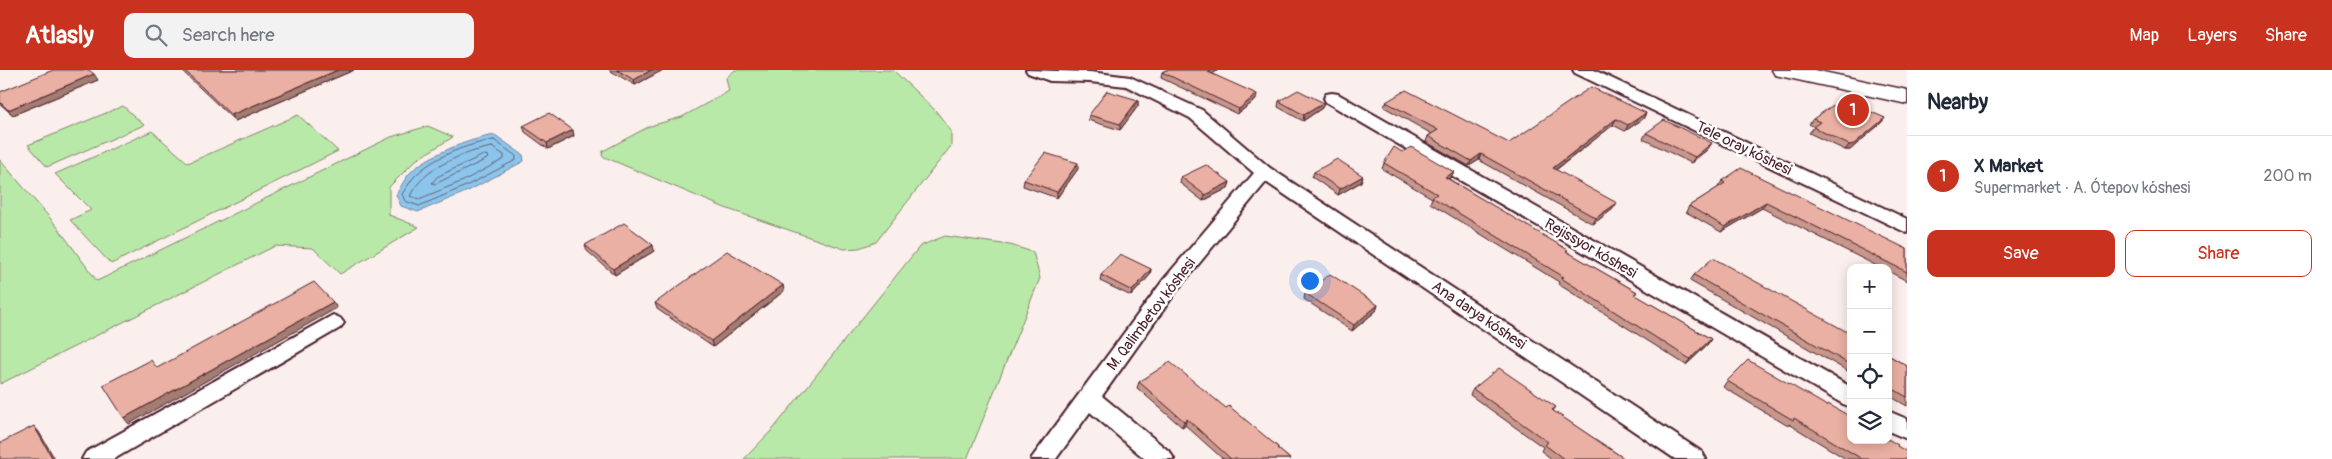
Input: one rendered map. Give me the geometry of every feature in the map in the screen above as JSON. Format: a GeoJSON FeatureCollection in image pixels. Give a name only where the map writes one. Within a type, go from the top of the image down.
{"type":"FeatureCollection","features":[{"type":"Feature","properties":{"kind":"street","name":"Ana darya kóshesi"},"geometry":{"type":"LineString","coordinates":[[1034,70],[1050,76],[1090,76],[1130,82],[1196,114],[1264,172],[1694,459]]}},
{"type":"Feature","properties":{"kind":"street","name":"Tele oray kóshesi"},"geometry":{"type":"LineString","coordinates":[[1581,70],[1907,227]]}},
{"type":"Feature","properties":{"kind":"street"},"geometry":{"type":"LineString","coordinates":[[1783,70],[1907,97]]}},
{"type":"Feature","properties":{"kind":"street","name":"Rejissyor kóshesi"},"geometry":{"type":"LineString","coordinates":[[1332,98],[1847,396]]}},
{"type":"Feature","properties":{"kind":"street","name":"M. Qalimbetov kóshesi"},"geometry":{"type":"LineString","coordinates":[[1043,459],[1171,284],[1264,172]]}},
{"type":"Feature","properties":{"kind":"street"},"geometry":{"type":"LineString","coordinates":[[94,459],[333,323]]}},
{"type":"Feature","properties":{"kind":"street"},"geometry":{"type":"LineString","coordinates":[[1089,398],[1162,459]]}},
{"type":"Feature","properties":{"kind":"street"},"geometry":{"type":"LineString","coordinates":[[1892,422],[1907,430]]}},
{"type":"Feature","properties":{"kind":"green space"},"geometry":{"type":"Polygon","coordinates":[[[735,70],[893,70],[936,111],[951,131],[951,146],[876,242],[859,248],[844,249],[725,208],[602,156],[603,151],[650,126],[682,117],[729,91],[726,78],[735,70]]]}},
{"type":"Feature","properties":{"kind":"green space"},"geometry":{"type":"Polygon","coordinates":[[[123,106],[144,125],[47,167],[28,145],[123,106]]]}},
{"type":"Feature","properties":{"kind":"green space"},"geometry":{"type":"Polygon","coordinates":[[[298,115],[338,151],[111,264],[70,220],[91,210],[55,174],[152,131],[188,163],[298,115]]]}},
{"type":"Feature","properties":{"kind":"green space"},"geometry":{"type":"Polygon","coordinates":[[[428,126],[453,137],[416,160],[389,187],[389,215],[419,227],[340,274],[313,248],[275,246],[0,384],[0,160],[56,225],[97,281],[391,137],[428,126]]]}},
{"type":"Feature","properties":{"kind":"green space"},"geometry":{"type":"Polygon","coordinates":[[[945,236],[1010,245],[1033,252],[1040,278],[967,459],[744,459],[774,428],[920,246],[945,236]]]}},
{"type":"Feature","properties":{"kind":"water"},"geometry":{"type":"Polygon","coordinates":[[[495,135],[523,155],[524,161],[468,191],[418,212],[401,206],[396,195],[407,176],[416,167],[449,149],[495,135]]]}},
{"type":"Feature","properties":{"kind":"building"},"geometry":{"type":"Polygon","coordinates":[[[53,70],[89,70],[94,74],[8,110],[0,102],[0,92],[53,70]]]}},
{"type":"Feature","properties":{"kind":"building"},"geometry":{"type":"Polygon","coordinates":[[[184,70],[338,70],[231,115],[184,70]]]}},
{"type":"Feature","properties":{"kind":"building"},"geometry":{"type":"Polygon","coordinates":[[[617,70],[651,70],[634,80],[617,70]]]}},
{"type":"Feature","properties":{"kind":"building"},"geometry":{"type":"Polygon","coordinates":[[[1166,70],[1211,70],[1208,72],[1257,94],[1239,109],[1162,72],[1166,70]]]}},
{"type":"Feature","properties":{"kind":"building"},"geometry":{"type":"Polygon","coordinates":[[[1591,87],[1646,113],[1628,125],[1616,119],[1553,168],[1617,203],[1596,218],[1481,154],[1471,161],[1428,136],[1438,130],[1386,102],[1406,90],[1509,143],[1591,87]]]}},
{"type":"Feature","properties":{"kind":"building"},"geometry":{"type":"Polygon","coordinates":[[[1298,90],[1324,103],[1304,115],[1279,101],[1298,90]]]}},
{"type":"Feature","properties":{"kind":"building"},"geometry":{"type":"Polygon","coordinates":[[[1107,91],[1138,100],[1120,124],[1089,115],[1107,91]]]}},
{"type":"Feature","properties":{"kind":"building"},"geometry":{"type":"Polygon","coordinates":[[[1842,99],[1885,118],[1854,144],[1849,145],[1813,127],[1820,122],[1813,119],[1842,99]]]}},
{"type":"Feature","properties":{"kind":"building"},"geometry":{"type":"Polygon","coordinates":[[[549,113],[573,130],[547,143],[523,126],[549,113]]]}},
{"type":"Feature","properties":{"kind":"building"},"geometry":{"type":"Polygon","coordinates":[[[1664,120],[1712,143],[1695,157],[1646,133],[1664,120]]]}},
{"type":"Feature","properties":{"kind":"building"},"geometry":{"type":"Polygon","coordinates":[[[1394,147],[1402,152],[1411,147],[1454,172],[1445,177],[1637,292],[1634,294],[1711,339],[1690,359],[1561,278],[1564,277],[1432,197],[1437,194],[1384,163],[1394,147]]]}},
{"type":"Feature","properties":{"kind":"building"},"geometry":{"type":"Polygon","coordinates":[[[1045,153],[1078,163],[1057,192],[1024,180],[1045,153]]]}},
{"type":"Feature","properties":{"kind":"building"},"geometry":{"type":"Polygon","coordinates":[[[1337,159],[1363,176],[1340,189],[1314,172],[1337,159]]]}},
{"type":"Feature","properties":{"kind":"building"},"geometry":{"type":"Polygon","coordinates":[[[1206,165],[1230,182],[1205,195],[1181,177],[1206,165]]]}},
{"type":"Feature","properties":{"kind":"building"},"geometry":{"type":"Polygon","coordinates":[[[1741,168],[1907,249],[1907,272],[1766,202],[1725,227],[1689,206],[1725,183],[1722,181],[1741,168]]]}},
{"type":"Feature","properties":{"kind":"building"},"geometry":{"type":"Polygon","coordinates":[[[624,223],[653,245],[613,269],[585,245],[624,223]]]}},
{"type":"Feature","properties":{"kind":"building"},"geometry":{"type":"Polygon","coordinates":[[[727,251],[783,285],[711,341],[655,303],[727,251]]]}},
{"type":"Feature","properties":{"kind":"building"},"geometry":{"type":"Polygon","coordinates":[[[1120,254],[1151,269],[1132,291],[1101,275],[1120,254]]]}},
{"type":"Feature","properties":{"kind":"building"},"geometry":{"type":"Polygon","coordinates":[[[1713,258],[1847,332],[1847,363],[1694,275],[1713,258]]]}},
{"type":"Feature","properties":{"kind":"building"},"geometry":{"type":"Polygon","coordinates":[[[1330,274],[1378,305],[1354,325],[1305,293],[1330,274]]]}},
{"type":"Feature","properties":{"kind":"building"},"geometry":{"type":"Polygon","coordinates":[[[314,282],[333,302],[124,418],[103,385],[151,360],[157,368],[314,282]]]}},
{"type":"Feature","properties":{"kind":"building"},"geometry":{"type":"Polygon","coordinates":[[[1892,357],[1907,366],[1907,397],[1892,388],[1892,357]]]}},
{"type":"Feature","properties":{"kind":"building"},"geometry":{"type":"Polygon","coordinates":[[[1748,360],[1827,406],[1828,404],[1847,415],[1847,444],[1892,444],[1892,441],[1907,452],[1907,459],[1862,459],[1727,381],[1748,360]]]}},
{"type":"Feature","properties":{"kind":"building"},"geometry":{"type":"Polygon","coordinates":[[[1170,362],[1226,408],[1229,406],[1290,459],[1231,459],[1187,419],[1184,421],[1139,382],[1170,362]]]}},
{"type":"Feature","properties":{"kind":"building"},"geometry":{"type":"Polygon","coordinates":[[[1499,368],[1556,407],[1552,410],[1625,459],[1564,459],[1545,445],[1548,442],[1473,389],[1499,368]]]}},
{"type":"Feature","properties":{"kind":"building"},"geometry":{"type":"Polygon","coordinates":[[[34,426],[53,459],[0,459],[0,443],[34,426]]]}},
{"type":"Feature","properties":{"kind":"place","name":"X Market"},"geometry":{"type":"Point","coordinates":[1853,110]}}]}
